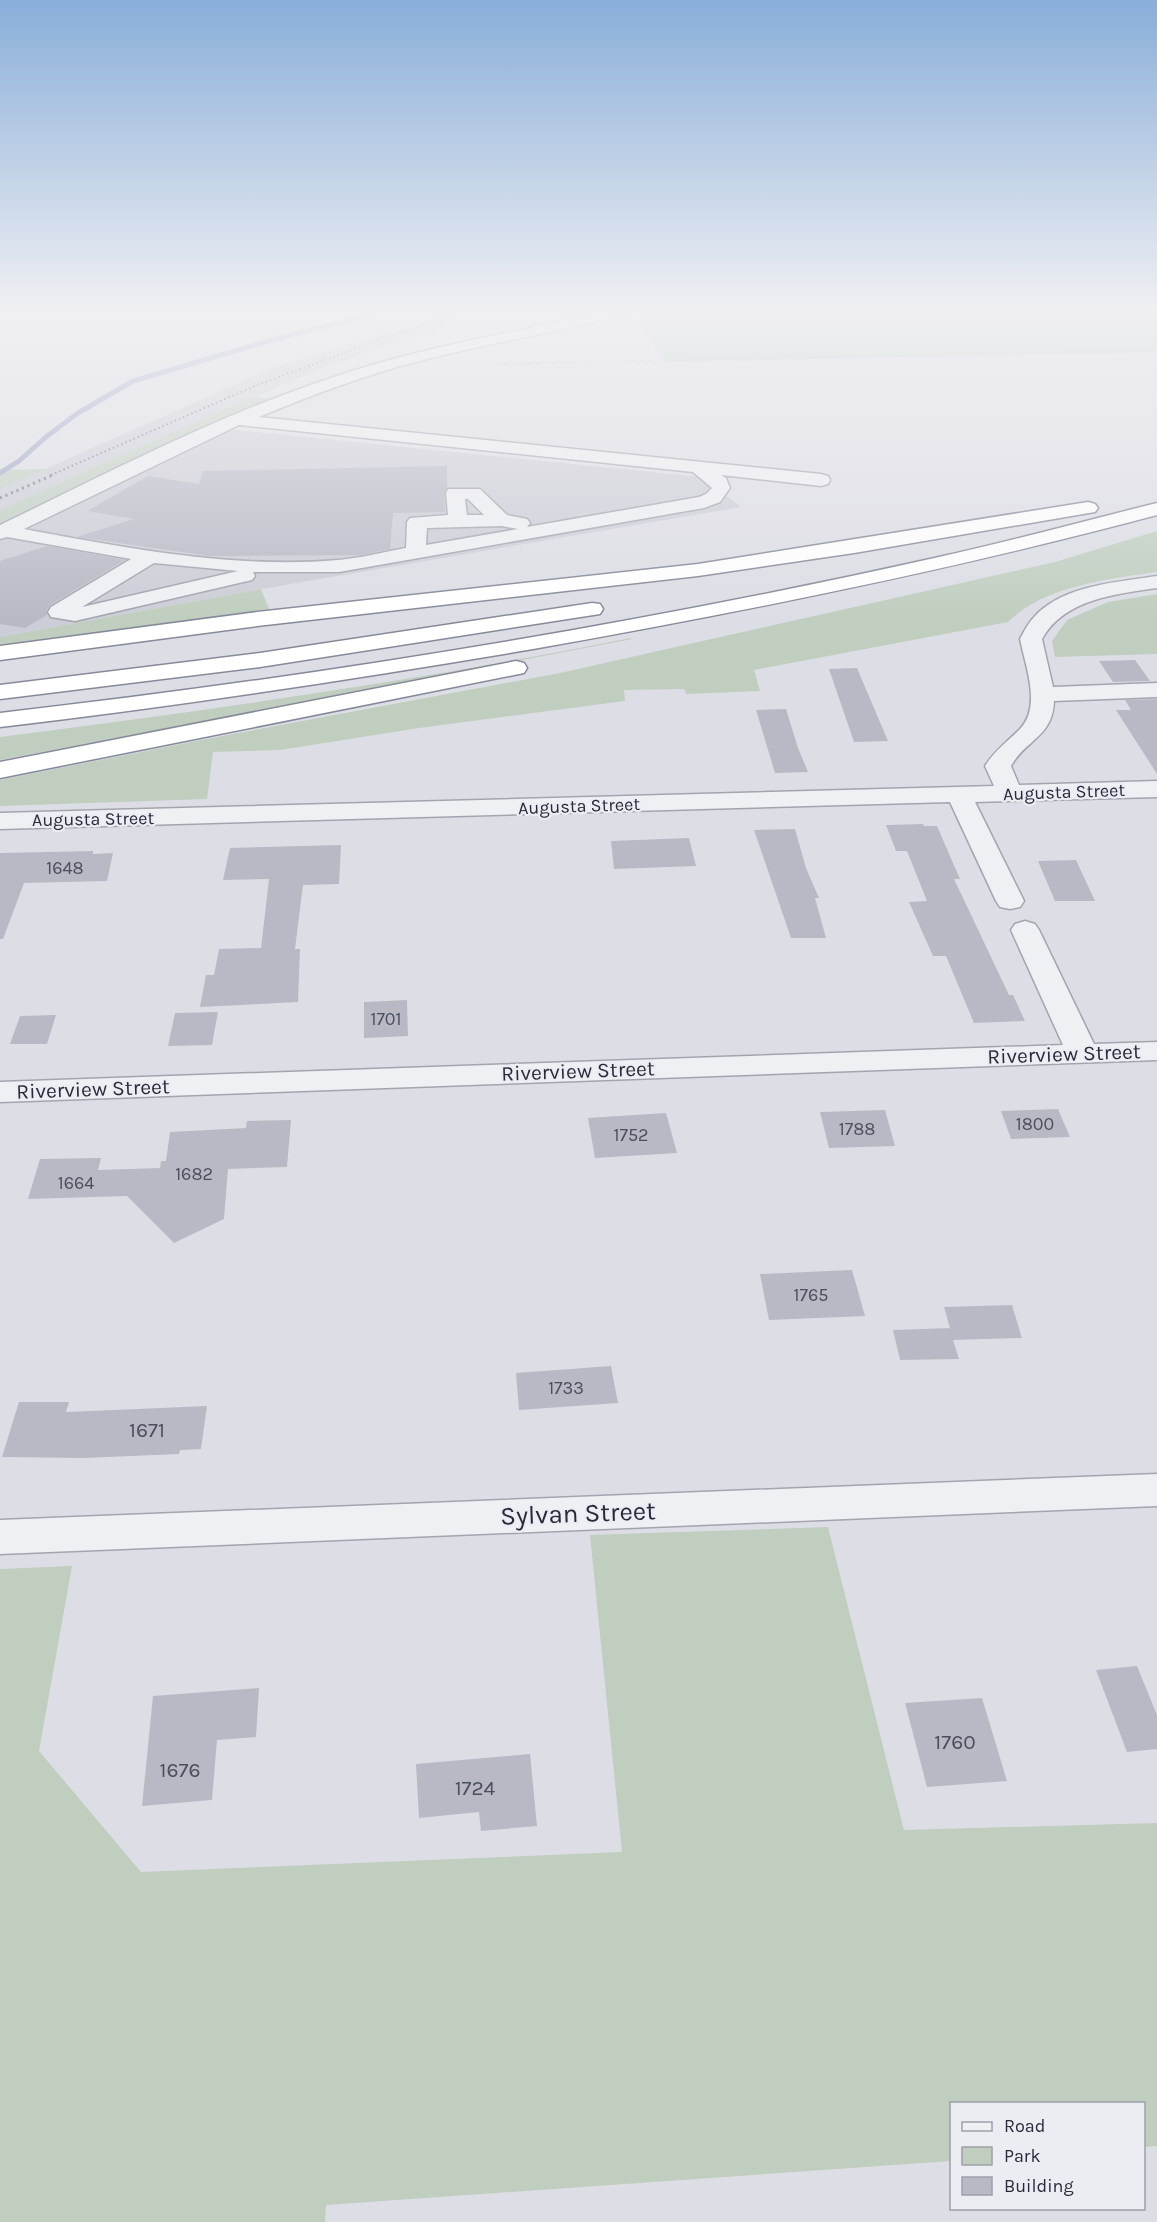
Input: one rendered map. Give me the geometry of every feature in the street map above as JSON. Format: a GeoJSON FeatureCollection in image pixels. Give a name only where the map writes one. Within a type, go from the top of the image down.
{"type":"FeatureCollection","features":[{"type":"Feature","properties":{"kind":"highway"},"geometry":{"type":"LineString","coordinates":[[573,657],[678,636],[898,586],[1055,546],[1105,515],[1157,492]]}},
{"type":"Feature","properties":{"kind":"highway"},"geometry":{"type":"LineString","coordinates":[[702,590],[986,535],[1105,515],[1157,509]]}},
{"type":"Feature","properties":{"kind":"highway"},"geometry":{"type":"LineString","coordinates":[[0,653],[245,620],[698,570],[854,547],[1028,516],[1105,515]]}},
{"type":"Feature","properties":{"kind":"highway"},"geometry":{"type":"LineString","coordinates":[[0,720],[441,658],[652,621],[870,578],[1105,515]]}},
{"type":"Feature","properties":{"kind":"highway"},"geometry":{"type":"LineString","coordinates":[[1,692],[272,658],[608,606]]}},
{"type":"Feature","properties":{"kind":"highway"},"geometry":{"type":"LineString","coordinates":[[0,770],[539,663]]}},
{"type":"Feature","properties":{"kind":"street"},"geometry":{"type":"LineString","coordinates":[[3,532],[234,420],[254,413]]}},
{"type":"Feature","properties":{"kind":"street"},"geometry":{"type":"LineString","coordinates":[[234,420],[821,480]]}},
{"type":"Feature","properties":{"kind":"street"},"geometry":{"type":"LineString","coordinates":[[589,456],[614,480]]}},
{"type":"Feature","properties":{"kind":"street"},"geometry":{"type":"LineString","coordinates":[[3,532],[149,557],[278,569],[339,566],[689,506],[713,498],[720,493],[719,482],[697,467]]}},
{"type":"Feature","properties":{"kind":"street"},"geometry":{"type":"LineString","coordinates":[[458,521],[455,493],[473,493],[501,520]]}},
{"type":"Feature","properties":{"kind":"street"},"geometry":{"type":"LineString","coordinates":[[416,554],[408,522],[501,520],[554,530]]}},
{"type":"Feature","properties":{"kind":"street"},"geometry":{"type":"LineString","coordinates":[[149,557],[59,612],[75,615],[278,569]]}},
{"type":"Feature","properties":{"kind":"street"},"geometry":{"type":"LineString","coordinates":[[1010,794],[998,766],[1006,753],[1034,729],[1042,712],[1043,694],[1031,639],[1044,619],[1065,605],[1092,596],[1120,588],[1157,582]]}},
{"type":"Feature","properties":{"kind":"street"},"geometry":{"type":"LineString","coordinates":[[1043,694],[1157,690]]}},
{"type":"Feature","properties":{"kind":"street","name":"Augusta Street"},"geometry":{"type":"LineString","coordinates":[[0,821],[1157,789]]}},
{"type":"Feature","properties":{"kind":"street"},"geometry":{"type":"LineString","coordinates":[[959,795],[1010,902]]}},
{"type":"Feature","properties":{"kind":"street"},"geometry":{"type":"LineString","coordinates":[[1025,930],[1083,1053]]}},
{"type":"Feature","properties":{"kind":"street","name":"Riverview Street"},"geometry":{"type":"LineString","coordinates":[[0,1092],[1157,1051]]}},
{"type":"Feature","properties":{"kind":"street","name":"Sylvan Street"},"geometry":{"type":"LineString","coordinates":[[0,1537],[1157,1490]]}},
{"type":"Feature","properties":{"kind":"shaded area"},"geometry":{"type":"Polygon","coordinates":[[[172,413],[217,413],[0,510],[0,489],[172,413]]]}},
{"type":"Feature","properties":{"kind":"shaded area"},"geometry":{"type":"Polygon","coordinates":[[[206,427],[701,477],[741,507],[261,589],[0,637],[0,524],[206,427]]]}},
{"type":"Feature","properties":{"kind":"green space"},"geometry":{"type":"Polygon","coordinates":[[[216,413],[239,413],[158,448],[0,524],[0,510],[216,413]]]}},
{"type":"Feature","properties":{"kind":"green space"},"geometry":{"type":"Polygon","coordinates":[[[46,469],[0,489],[0,470],[46,469]]]}},
{"type":"Feature","properties":{"kind":"green space"},"geometry":{"type":"Polygon","coordinates":[[[1157,531],[1157,572],[1098,581],[1058,592],[1023,610],[1008,622],[754,670],[760,691],[686,694],[684,689],[624,690],[625,701],[419,728],[280,750],[213,752],[207,799],[0,806],[0,780],[560,673],[1055,562],[1157,531]]]}},
{"type":"Feature","properties":{"kind":"green space"},"geometry":{"type":"Polygon","coordinates":[[[261,589],[269,609],[0,645],[0,637],[261,589]]]}},
{"type":"Feature","properties":{"kind":"green space"},"geometry":{"type":"Polygon","coordinates":[[[1157,594],[1157,654],[1055,657],[1052,641],[1067,620],[1108,602],[1157,594]]]}},
{"type":"Feature","properties":{"kind":"green space"},"geometry":{"type":"Polygon","coordinates":[[[631,638],[0,760],[0,737],[316,693],[631,638]]]}},
{"type":"Feature","properties":{"kind":"green space"},"geometry":{"type":"Polygon","coordinates":[[[828,1527],[904,1830],[1157,1823],[1157,2146],[1145,2147],[1145,2102],[950,2102],[950,2161],[326,2205],[325,2222],[0,2222],[0,1569],[72,1566],[39,1751],[141,1872],[622,1852],[590,1535],[828,1527]]]}},
{"type":"Feature","properties":{"kind":"building"},"geometry":{"type":"Polygon","coordinates":[[[447,466],[447,488],[444,493],[445,512],[393,513],[390,549],[372,553],[210,556],[77,537],[134,519],[87,511],[148,476],[199,484],[203,471],[447,466]]]}},
{"type":"Feature","properties":{"kind":"building"},"geometry":{"type":"Polygon","coordinates":[[[47,546],[125,560],[50,605],[46,611],[47,615],[25,628],[0,624],[0,561],[47,546]]]}},
{"type":"Feature","properties":{"kind":"building"},"geometry":{"type":"Polygon","coordinates":[[[1135,660],[1150,681],[1113,682],[1099,661],[1135,660]]]}},
{"type":"Feature","properties":{"kind":"building"},"geometry":{"type":"Polygon","coordinates":[[[857,668],[888,741],[854,742],[829,669],[857,668]]]}},
{"type":"Feature","properties":{"kind":"building"},"geometry":{"type":"Polygon","coordinates":[[[1157,699],[1157,774],[1116,710],[1131,710],[1125,700],[1157,699]]]}},
{"type":"Feature","properties":{"kind":"building"},"geometry":{"type":"Polygon","coordinates":[[[786,709],[808,772],[775,773],[756,710],[786,709]]]}},
{"type":"Feature","properties":{"kind":"building"},"geometry":{"type":"Polygon","coordinates":[[[923,824],[924,826],[937,826],[960,879],[954,879],[1009,995],[1013,995],[1025,1021],[974,1023],[946,956],[933,956],[909,902],[927,901],[907,851],[896,851],[886,825],[923,824]]]}},
{"type":"Feature","properties":{"kind":"building"},"geometry":{"type":"Polygon","coordinates":[[[795,829],[806,868],[819,898],[815,898],[826,938],[791,938],[754,830],[795,829]]]}},
{"type":"Feature","properties":{"kind":"building"},"geometry":{"type":"Polygon","coordinates":[[[689,838],[696,866],[614,869],[611,841],[689,838]]]}},
{"type":"Feature","properties":{"kind":"building"},"geometry":{"type":"Polygon","coordinates":[[[341,845],[339,884],[303,885],[295,949],[300,949],[298,1002],[200,1007],[206,975],[214,975],[219,949],[261,948],[269,879],[223,880],[230,848],[341,845]]]}},
{"type":"Feature","properties":{"kind":"building"},"geometry":{"type":"Polygon","coordinates":[[[93,851],[93,854],[113,853],[107,881],[24,883],[3,939],[0,939],[0,853],[93,851]]]}},
{"type":"Feature","properties":{"kind":"building"},"geometry":{"type":"Polygon","coordinates":[[[1076,860],[1095,901],[1055,901],[1038,861],[1076,860]]]}},
{"type":"Feature","properties":{"kind":"building"},"geometry":{"type":"Polygon","coordinates":[[[407,1000],[408,1036],[364,1038],[364,1002],[407,1000]]]}},
{"type":"Feature","properties":{"kind":"building"},"geometry":{"type":"Polygon","coordinates":[[[218,1012],[212,1045],[168,1046],[175,1013],[218,1012]]]}},
{"type":"Feature","properties":{"kind":"building"},"geometry":{"type":"Polygon","coordinates":[[[56,1015],[47,1044],[10,1044],[20,1016],[56,1015]]]}},
{"type":"Feature","properties":{"kind":"building"},"geometry":{"type":"Polygon","coordinates":[[[1058,1109],[1070,1137],[1011,1139],[1001,1111],[1058,1109]]]}},
{"type":"Feature","properties":{"kind":"building"},"geometry":{"type":"Polygon","coordinates":[[[885,1110],[895,1146],[829,1148],[820,1112],[885,1110]]]}},
{"type":"Feature","properties":{"kind":"building"},"geometry":{"type":"Polygon","coordinates":[[[666,1113],[677,1153],[595,1158],[588,1118],[666,1113]]]}},
{"type":"Feature","properties":{"kind":"building"},"geometry":{"type":"Polygon","coordinates":[[[291,1120],[287,1167],[228,1169],[224,1219],[174,1243],[127,1196],[28,1199],[40,1159],[101,1158],[98,1170],[160,1168],[161,1161],[166,1161],[170,1132],[246,1128],[247,1121],[291,1120]]]}},
{"type":"Feature","properties":{"kind":"building"},"geometry":{"type":"Polygon","coordinates":[[[852,1270],[865,1316],[769,1320],[760,1274],[852,1270]]]}},
{"type":"Feature","properties":{"kind":"building"},"geometry":{"type":"Polygon","coordinates":[[[1012,1305],[1022,1338],[953,1340],[959,1359],[900,1360],[893,1330],[950,1328],[944,1307],[1012,1305]]]}},
{"type":"Feature","properties":{"kind":"building"},"geometry":{"type":"Polygon","coordinates":[[[611,1366],[618,1403],[519,1410],[516,1373],[611,1366]]]}},
{"type":"Feature","properties":{"kind":"building"},"geometry":{"type":"Polygon","coordinates":[[[19,1402],[69,1402],[66,1412],[207,1406],[201,1449],[180,1450],[179,1454],[84,1458],[2,1457],[19,1402]]]}},
{"type":"Feature","properties":{"kind":"building"},"geometry":{"type":"Polygon","coordinates":[[[1137,1666],[1157,1715],[1157,1749],[1127,1752],[1096,1670],[1137,1666]]]}},
{"type":"Feature","properties":{"kind":"building"},"geometry":{"type":"Polygon","coordinates":[[[259,1688],[256,1737],[217,1740],[212,1800],[142,1806],[153,1696],[259,1688]]]}},
{"type":"Feature","properties":{"kind":"building"},"geometry":{"type":"Polygon","coordinates":[[[982,1698],[1007,1781],[927,1787],[905,1703],[982,1698]]]}},
{"type":"Feature","properties":{"kind":"building"},"geometry":{"type":"Polygon","coordinates":[[[530,1754],[537,1826],[481,1831],[479,1812],[419,1818],[416,1764],[530,1754]]]}},
{"type":"Feature","properties":{"kind":"waterway"},"geometry":{"type":"LineString","coordinates":[[0,473],[19,461],[79,413]]}},
{"type":"Feature","properties":{"kind":"railway"},"geometry":{"type":"LineString","coordinates":[[51,475],[194,413]]}},
{"type":"Feature","properties":{"kind":"railway"},"geometry":{"type":"LineString","coordinates":[[0,498],[55,474]]}}]}
